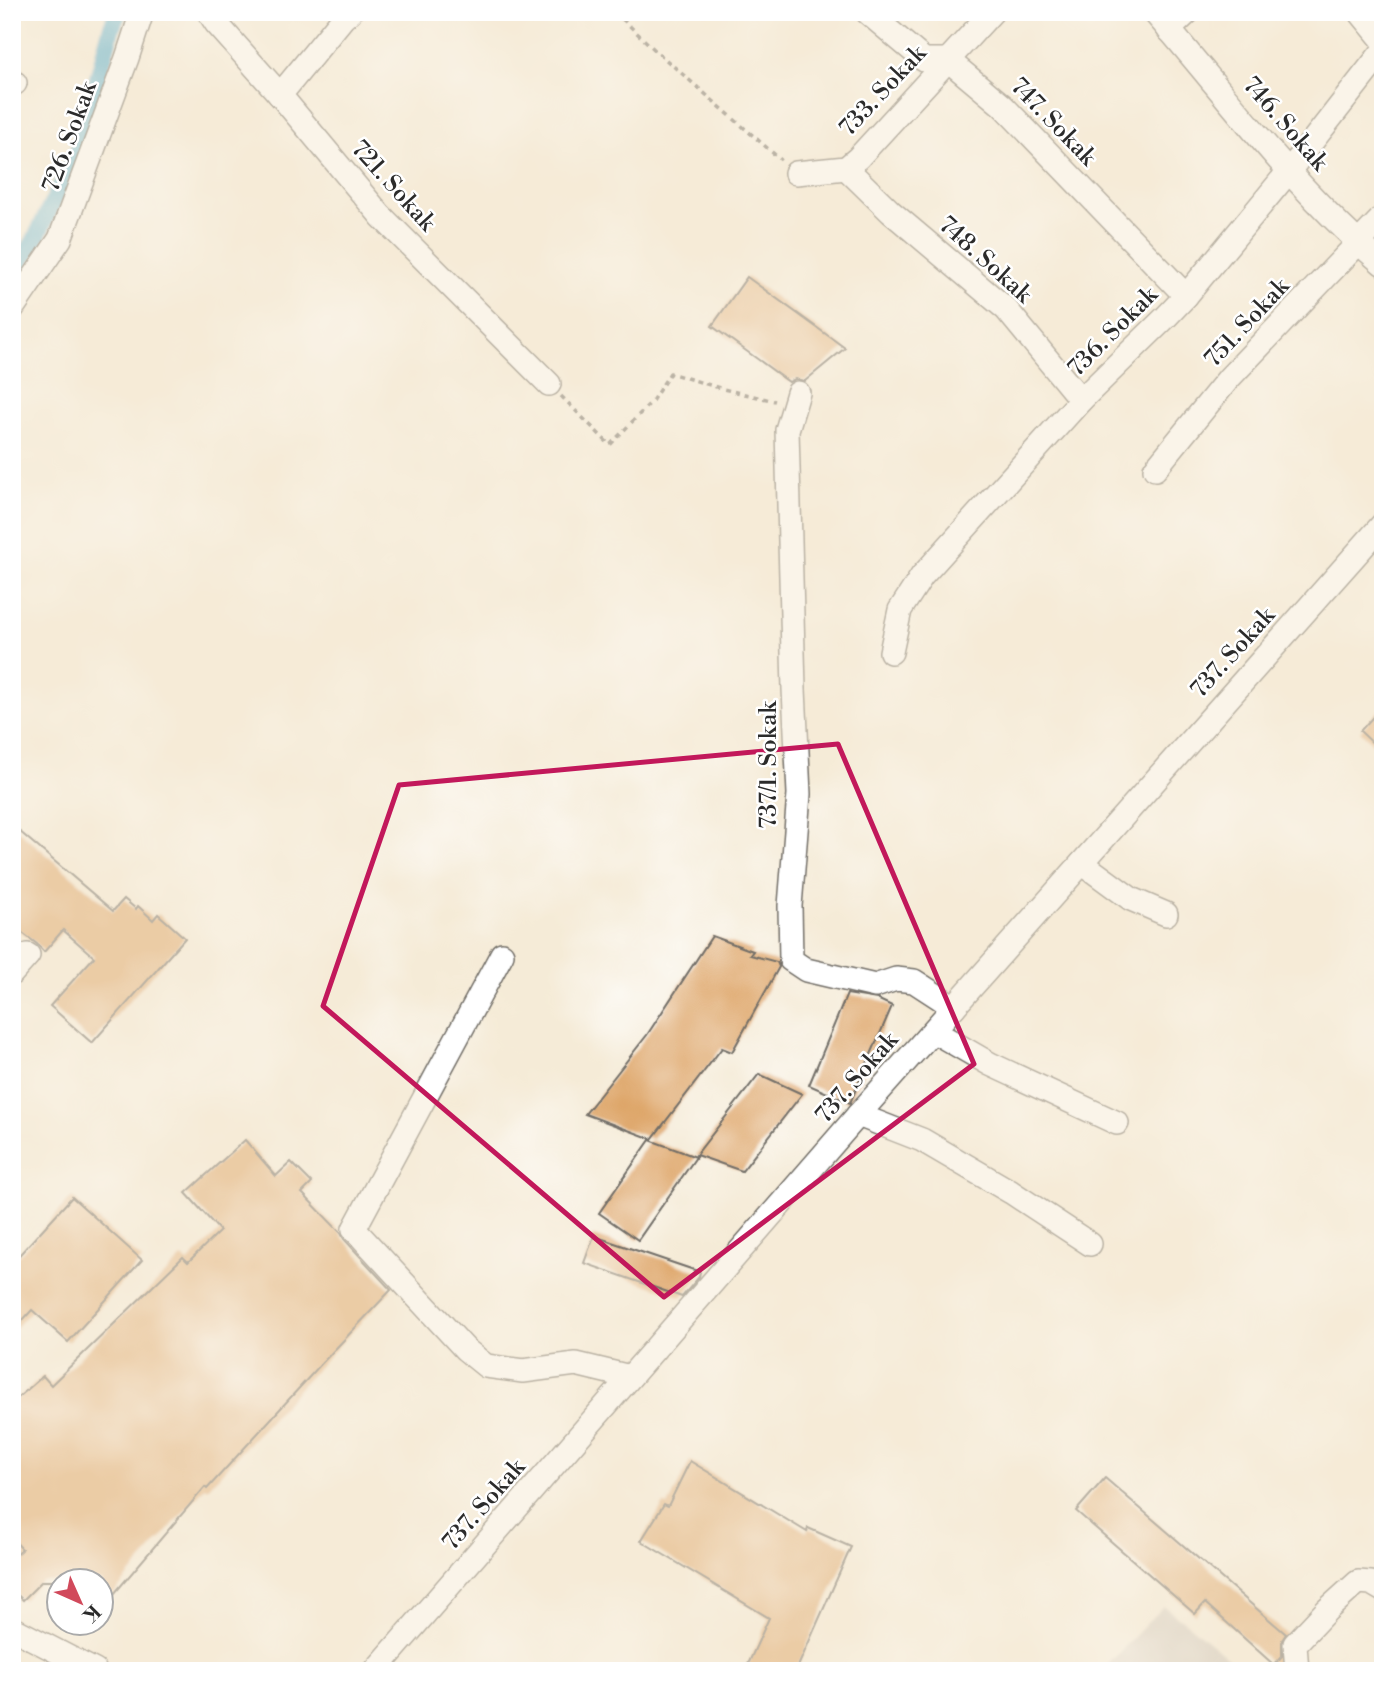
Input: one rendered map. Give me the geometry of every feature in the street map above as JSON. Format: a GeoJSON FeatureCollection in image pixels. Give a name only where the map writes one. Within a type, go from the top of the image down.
{"type":"FeatureCollection","features":[{"type":"Feature","properties":{"kind":"street","name":"726. Sokak"},"geometry":{"type":"LineString","coordinates":[[12,309],[60,239],[142,12]]}},
{"type":"Feature","properties":{"kind":"street","name":"721. Sokak"},"geometry":{"type":"LineString","coordinates":[[209,12],[381,216],[549,384]]}},
{"type":"Feature","properties":{"kind":"street"},"geometry":{"type":"LineString","coordinates":[[280,95],[350,12]]}},
{"type":"Feature","properties":{"kind":"street","name":"747. Sokak"},"geometry":{"type":"LineString","coordinates":[[867,12],[924,60],[948,60],[1003,106],[1185,296]]}},
{"type":"Feature","properties":{"kind":"street","name":"733. Sokak"},"geometry":{"type":"LineString","coordinates":[[796,173],[846,168],[992,12]]}},
{"type":"Feature","properties":{"kind":"street","name":"746. Sokak"},"geometry":{"type":"LineString","coordinates":[[1154,12],[1289,171],[1358,243],[1383,264]]}},
{"type":"Feature","properties":{"kind":"street"},"geometry":{"type":"LineString","coordinates":[[1170,30],[1188,12]]}},
{"type":"Feature","properties":{"kind":"street"},"geometry":{"type":"LineString","coordinates":[[1360,12],[1383,40]]}},
{"type":"Feature","properties":{"kind":"street","name":"736. Sokak"},"geometry":{"type":"LineString","coordinates":[[891,652],[900,610],[922,576],[1081,400],[1185,296],[1289,171],[1383,51]]}},
{"type":"Feature","properties":{"kind":"street","name":"748. Sokak"},"geometry":{"type":"LineString","coordinates":[[846,168],[891,212],[1006,309],[1081,400]]}},
{"type":"Feature","properties":{"kind":"street","name":"751. Sokak"},"geometry":{"type":"LineString","coordinates":[[1155,470],[1229,378],[1383,217]]}},
{"type":"Feature","properties":{"kind":"street","name":"737/1. Sokak"},"geometry":{"type":"LineString","coordinates":[[796,399],[787,430],[799,794],[790,906],[791,960],[806,970],[875,986],[896,979],[914,981],[954,1007]]}},
{"type":"Feature","properties":{"kind":"street","name":"737. Sokak"},"geometry":{"type":"LineString","coordinates":[[375,1671],[858,1115],[1383,524]]}},
{"type":"Feature","properties":{"kind":"street"},"geometry":{"type":"LineString","coordinates":[[1082,863],[1131,899],[1166,914]]}},
{"type":"Feature","properties":{"kind":"street"},"geometry":{"type":"LineString","coordinates":[[12,973],[27,954]]}},
{"type":"Feature","properties":{"kind":"street"},"geometry":{"type":"LineString","coordinates":[[502,954],[354,1229],[465,1349],[486,1366],[523,1371],[576,1364],[630,1377]]}},
{"type":"Feature","properties":{"kind":"street"},"geometry":{"type":"LineString","coordinates":[[933,1031],[990,1064],[1117,1123]]}},
{"type":"Feature","properties":{"kind":"street"},"geometry":{"type":"LineString","coordinates":[[858,1115],[922,1140],[1011,1192],[1090,1244]]}},
{"type":"Feature","properties":{"kind":"street"},"geometry":{"type":"LineString","coordinates":[[1297,1671],[1295,1644],[1327,1610],[1358,1582],[1371,1583],[1383,1590]]}},
{"type":"Feature","properties":{"kind":"street"},"geometry":{"type":"LineString","coordinates":[[12,1628],[95,1671]]}},
{"type":"Feature","properties":{"kind":"path"},"geometry":{"type":"LineString","coordinates":[[615,12],[796,173]]}},
{"type":"Feature","properties":{"kind":"path"},"geometry":{"type":"LineString","coordinates":[[549,384],[610,445],[652,401],[670,373],[723,389],[796,399]]}},
{"type":"Feature","properties":{"kind":"highlighted area"},"geometry":{"type":"Polygon","coordinates":[[[838,744],[974,1064],[664,1297],[323,1006],[399,785],[838,744]]]}},
{"type":"Feature","properties":{"kind":"shaded area"},"geometry":{"type":"Polygon","coordinates":[[[1163,1606],[1189,1625],[1244,1671],[1102,1671],[1163,1606]]]}},
{"type":"Feature","properties":{"kind":"building"},"geometry":{"type":"Polygon","coordinates":[[[747,277],[845,348],[805,381],[795,379],[789,382],[712,326],[747,277]]]}},
{"type":"Feature","properties":{"kind":"building"},"geometry":{"type":"Polygon","coordinates":[[[1383,706],[1383,753],[1360,731],[1383,706]]]}},
{"type":"Feature","properties":{"kind":"building"},"geometry":{"type":"Polygon","coordinates":[[[12,825],[113,911],[124,899],[136,909],[138,906],[153,920],[158,914],[185,938],[92,1043],[50,1006],[94,957],[63,930],[44,952],[12,925],[12,825]]]}},
{"type":"Feature","properties":{"kind":"building"},"geometry":{"type":"Polygon","coordinates":[[[712,936],[753,951],[750,955],[777,962],[779,967],[732,1052],[722,1048],[652,1139],[585,1114],[647,1035],[712,936]]]}},
{"type":"Feature","properties":{"kind":"building"},"geometry":{"type":"Polygon","coordinates":[[[847,994],[877,999],[892,1006],[850,1103],[809,1085],[847,994]]]}},
{"type":"Feature","properties":{"kind":"building"},"geometry":{"type":"Polygon","coordinates":[[[759,1074],[802,1094],[742,1171],[696,1155],[759,1074]]]}},
{"type":"Feature","properties":{"kind":"building"},"geometry":{"type":"Polygon","coordinates":[[[245,1140],[276,1176],[291,1162],[312,1183],[302,1193],[391,1290],[207,1489],[205,1487],[116,1592],[116,1568],[46,1568],[46,1581],[42,1581],[23,1600],[12,1590],[12,1558],[22,1549],[12,1538],[12,1403],[43,1376],[51,1385],[183,1257],[188,1262],[220,1231],[186,1193],[245,1140]]]}},
{"type":"Feature","properties":{"kind":"building"},"geometry":{"type":"Polygon","coordinates":[[[650,1140],[696,1157],[638,1240],[599,1213],[650,1140]]]}},
{"type":"Feature","properties":{"kind":"building"},"geometry":{"type":"Polygon","coordinates":[[[72,1197],[142,1260],[68,1342],[32,1310],[12,1332],[12,1263],[72,1197]]]}},
{"type":"Feature","properties":{"kind":"building"},"geometry":{"type":"Polygon","coordinates":[[[594,1236],[700,1272],[699,1277],[682,1297],[584,1263],[594,1236]]]}},
{"type":"Feature","properties":{"kind":"building"},"geometry":{"type":"Polygon","coordinates":[[[690,1461],[807,1532],[808,1528],[851,1547],[796,1671],[745,1671],[769,1618],[641,1541],[664,1504],[668,1506],[690,1461]]]}},
{"type":"Feature","properties":{"kind":"building"},"geometry":{"type":"Polygon","coordinates":[[[1105,1478],[1286,1634],[1282,1640],[1282,1656],[1274,1665],[1205,1603],[1195,1614],[1076,1511],[1105,1478]]]}},
{"type":"Feature","properties":{"kind":"waterway"},"geometry":{"type":"LineString","coordinates":[[12,274],[34,242],[80,146],[118,12]]}}]}
